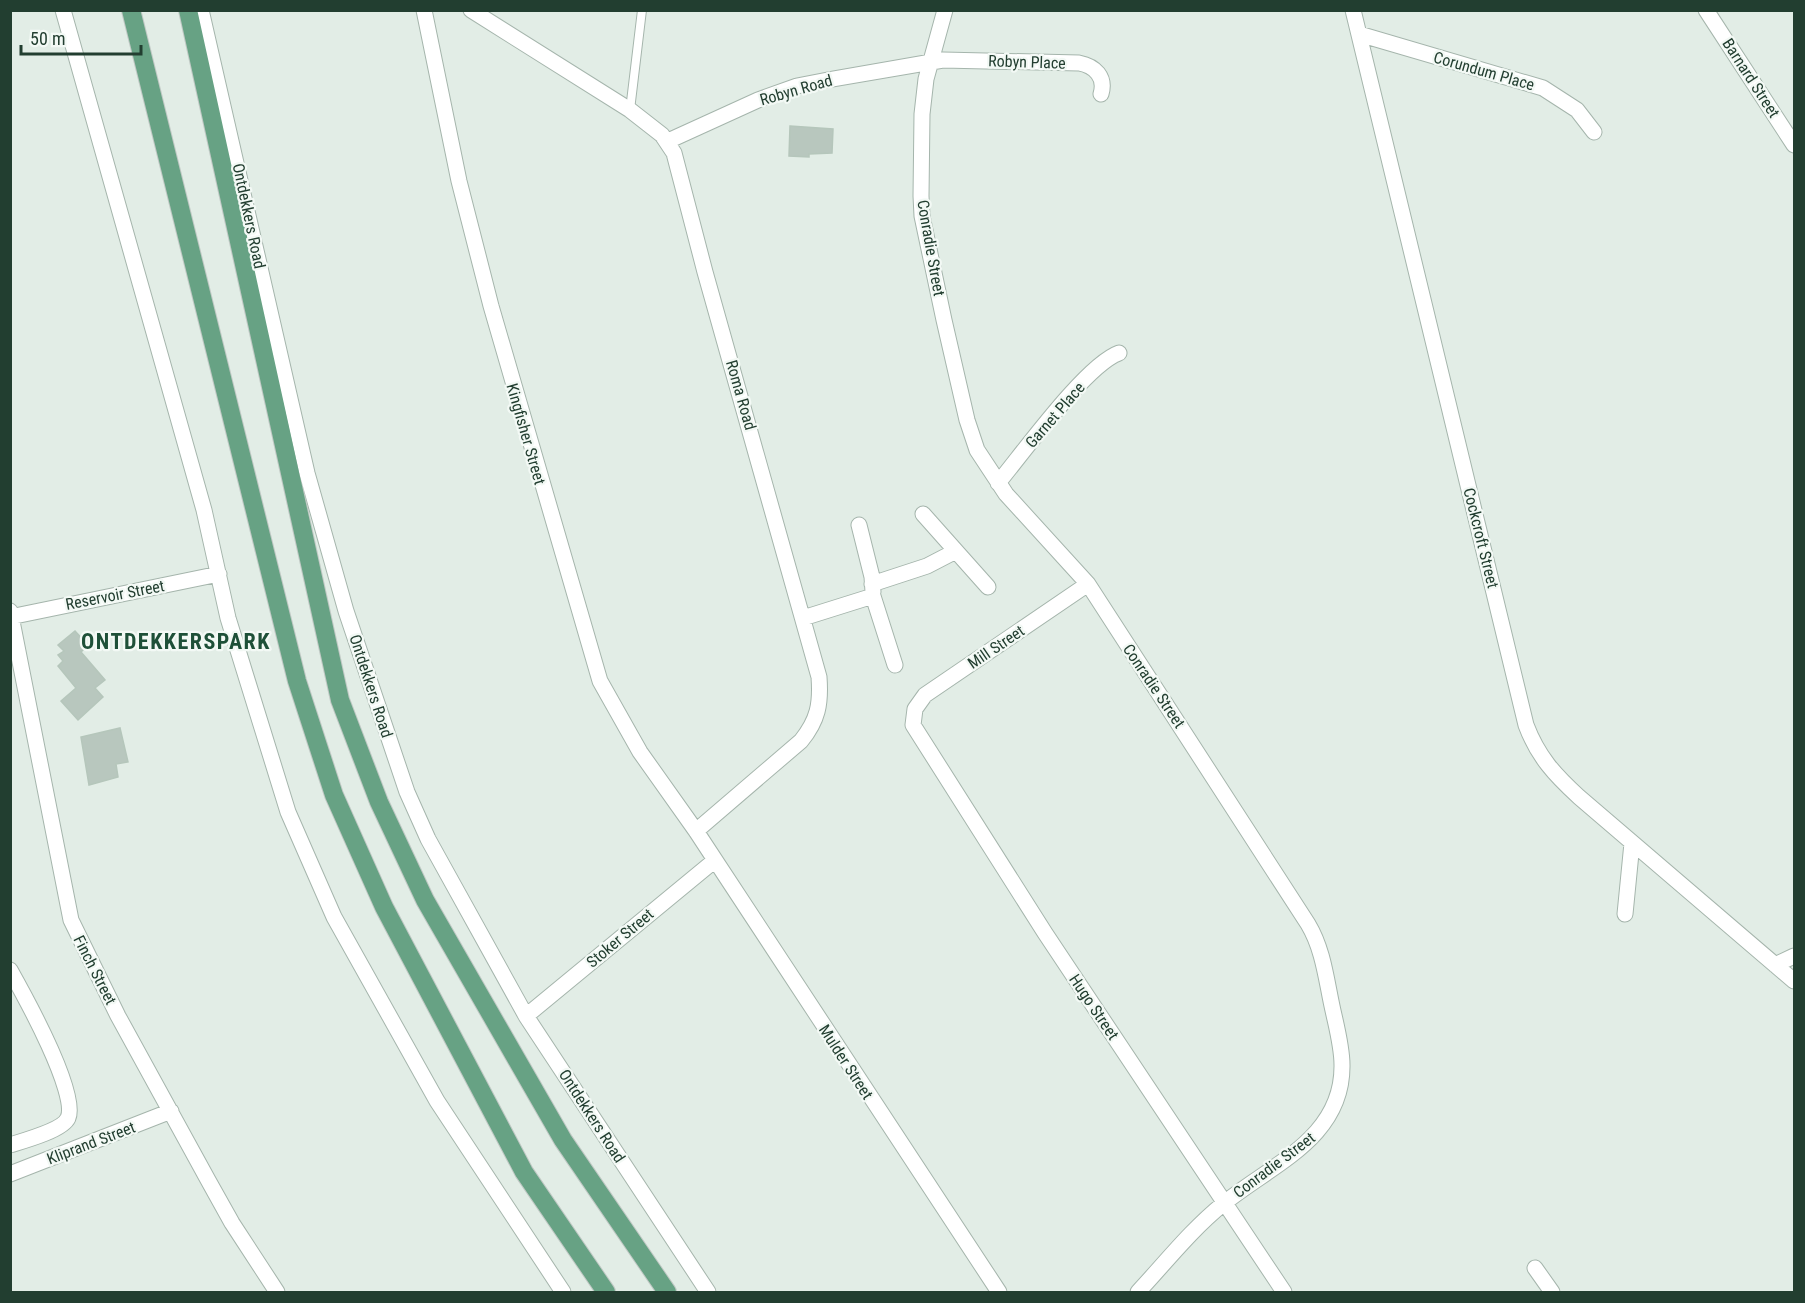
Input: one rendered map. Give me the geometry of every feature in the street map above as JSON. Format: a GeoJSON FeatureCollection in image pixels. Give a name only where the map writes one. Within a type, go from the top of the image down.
{"type":"FeatureCollection","features":[{"type":"Feature","properties":{"kind":"main road"},"geometry":{"type":"LineString","coordinates":[[131,10],[297,681],[334,795],[384,907],[524,1172],[606,1293]]}},
{"type":"Feature","properties":{"kind":"main road","name":"Ontdekkers Road"},"geometry":{"type":"LineString","coordinates":[[188,10],[340,700],[379,802],[426,900],[563,1140],[667,1293]]}},
{"type":"Feature","properties":{"kind":"street"},"geometry":{"type":"LineString","coordinates":[[63,10],[204,510],[228,618],[273,770],[291,822],[320,887],[437,1101],[563,1293]]}},
{"type":"Feature","properties":{"kind":"street","name":"Ontdekkers Road"},"geometry":{"type":"LineString","coordinates":[[201,10],[307,473],[379,714],[415,811],[526,1016],[708,1293]]}},
{"type":"Feature","properties":{"kind":"street","name":"Kingfisher Street"},"geometry":{"type":"LineString","coordinates":[[424,10],[459,181],[488,295],[594,667],[610,702],[640,752],[696,831]]}},
{"type":"Feature","properties":{"kind":"street"},"geometry":{"type":"LineString","coordinates":[[471,10],[630,110],[668,141]]}},
{"type":"Feature","properties":{"kind":"street","name":"Conradie Street"},"geometry":{"type":"LineString","coordinates":[[945,10],[926,80],[920,136],[922,216],[969,427],[977,450],[998,483],[1088,584],[1308,924],[1317,942],[1326,976],[1342,1063],[1341,1086],[1329,1118],[1309,1142],[1224,1203],[1188,1235],[1138,1293]]}},
{"type":"Feature","properties":{"kind":"street","name":"Cockcroft Street"},"geometry":{"type":"LineString","coordinates":[[1353,10],[1526,726],[1538,753],[1548,768],[1632,843],[1794,981]]}},
{"type":"Feature","properties":{"kind":"street","name":"Barnard Street"},"geometry":{"type":"LineString","coordinates":[[1706,10],[1794,145]]}},
{"type":"Feature","properties":{"kind":"street","name":"Corundum Place"},"geometry":{"type":"LineString","coordinates":[[1359,34],[1543,88],[1577,110],[1594,132]]}},
{"type":"Feature","properties":{"kind":"street","name":"Robyn Place"},"geometry":{"type":"LineString","coordinates":[[931,63],[943,60],[1079,63],[1098,74],[1102,79],[1101,94]]}},
{"type":"Feature","properties":{"kind":"street","name":"Robyn Road"},"geometry":{"type":"LineString","coordinates":[[668,141],[758,100],[797,86],[931,63]]}},
{"type":"Feature","properties":{"kind":"street","name":"Roma Road"},"geometry":{"type":"LineString","coordinates":[[668,141],[674,153],[705,272],[803,618],[819,677],[821,699],[812,727],[801,741],[696,831]]}},
{"type":"Feature","properties":{"kind":"street","name":"Garnet Place"},"geometry":{"type":"LineString","coordinates":[[998,483],[1088,376],[1110,357],[1119,353]]}},
{"type":"Feature","properties":{"kind":"street"},"geometry":{"type":"LineString","coordinates":[[923,514],[954,552],[988,587]]}},
{"type":"Feature","properties":{"kind":"street"},"geometry":{"type":"LineString","coordinates":[[859,525],[873,590],[895,665]]}},
{"type":"Feature","properties":{"kind":"street"},"geometry":{"type":"LineString","coordinates":[[803,618],[873,590],[954,552]]}},
{"type":"Feature","properties":{"kind":"street","name":"Reservoir Street"},"geometry":{"type":"LineString","coordinates":[[11,616],[219,574]]}},
{"type":"Feature","properties":{"kind":"street","name":"Mill Street"},"geometry":{"type":"LineString","coordinates":[[912,717],[918,701],[925,695],[1088,584]]}},
{"type":"Feature","properties":{"kind":"street","name":"Finch Street"},"geometry":{"type":"LineString","coordinates":[[10,611],[71,920],[90,962],[232,1223],[277,1293]]}},
{"type":"Feature","properties":{"kind":"street","name":"Hugo Street"},"geometry":{"type":"LineString","coordinates":[[912,717],[919,737],[1045,933],[1284,1293]]}},
{"type":"Feature","properties":{"kind":"street","name":"Mulder Street"},"geometry":{"type":"LineString","coordinates":[[696,831],[999,1293]]}},
{"type":"Feature","properties":{"kind":"street"},"geometry":{"type":"LineString","coordinates":[[1625,914],[1632,843]]}},
{"type":"Feature","properties":{"kind":"street","name":"Stoker Street"},"geometry":{"type":"LineString","coordinates":[[526,1016],[714,861]]}},
{"type":"Feature","properties":{"kind":"street"},"geometry":{"type":"LineString","coordinates":[[1775,965],[1794,956]]}},
{"type":"Feature","properties":{"kind":"street"},"geometry":{"type":"LineString","coordinates":[[10,970],[38,1021],[71,1102],[68,1120],[60,1127],[10,1145]]}},
{"type":"Feature","properties":{"kind":"street","name":"Kliprand Street"},"geometry":{"type":"LineString","coordinates":[[10,1174],[171,1112]]}},
{"type":"Feature","properties":{"kind":"street"},"geometry":{"type":"LineString","coordinates":[[1535,1268],[1552,1293]]}},
{"type":"Feature","properties":{"kind":"lane"},"geometry":{"type":"LineString","coordinates":[[630,110],[642,10]]}},
{"type":"Feature","properties":{"kind":"building"},"geometry":{"type":"Polygon","coordinates":[[[790,126],[833,129],[832,153],[809,154],[809,157],[789,156],[790,126]]]}},
{"type":"Feature","properties":{"kind":"building"},"geometry":{"type":"Polygon","coordinates":[[[75,631],[88,645],[81,652],[105,680],[95,688],[103,697],[78,720],[61,701],[76,688],[58,666],[63,661],[58,655],[64,651],[58,645],[75,631]]]}},
{"type":"Feature","properties":{"kind":"building"},"geometry":{"type":"Polygon","coordinates":[[[120,728],[128,762],[116,764],[118,777],[89,785],[81,737],[120,728]]]}},
{"type":"Feature","properties":{"kind":"district","name":"ONTDEKKERSPARK"},"geometry":{"type":"Point","coordinates":[176,641]}}]}
